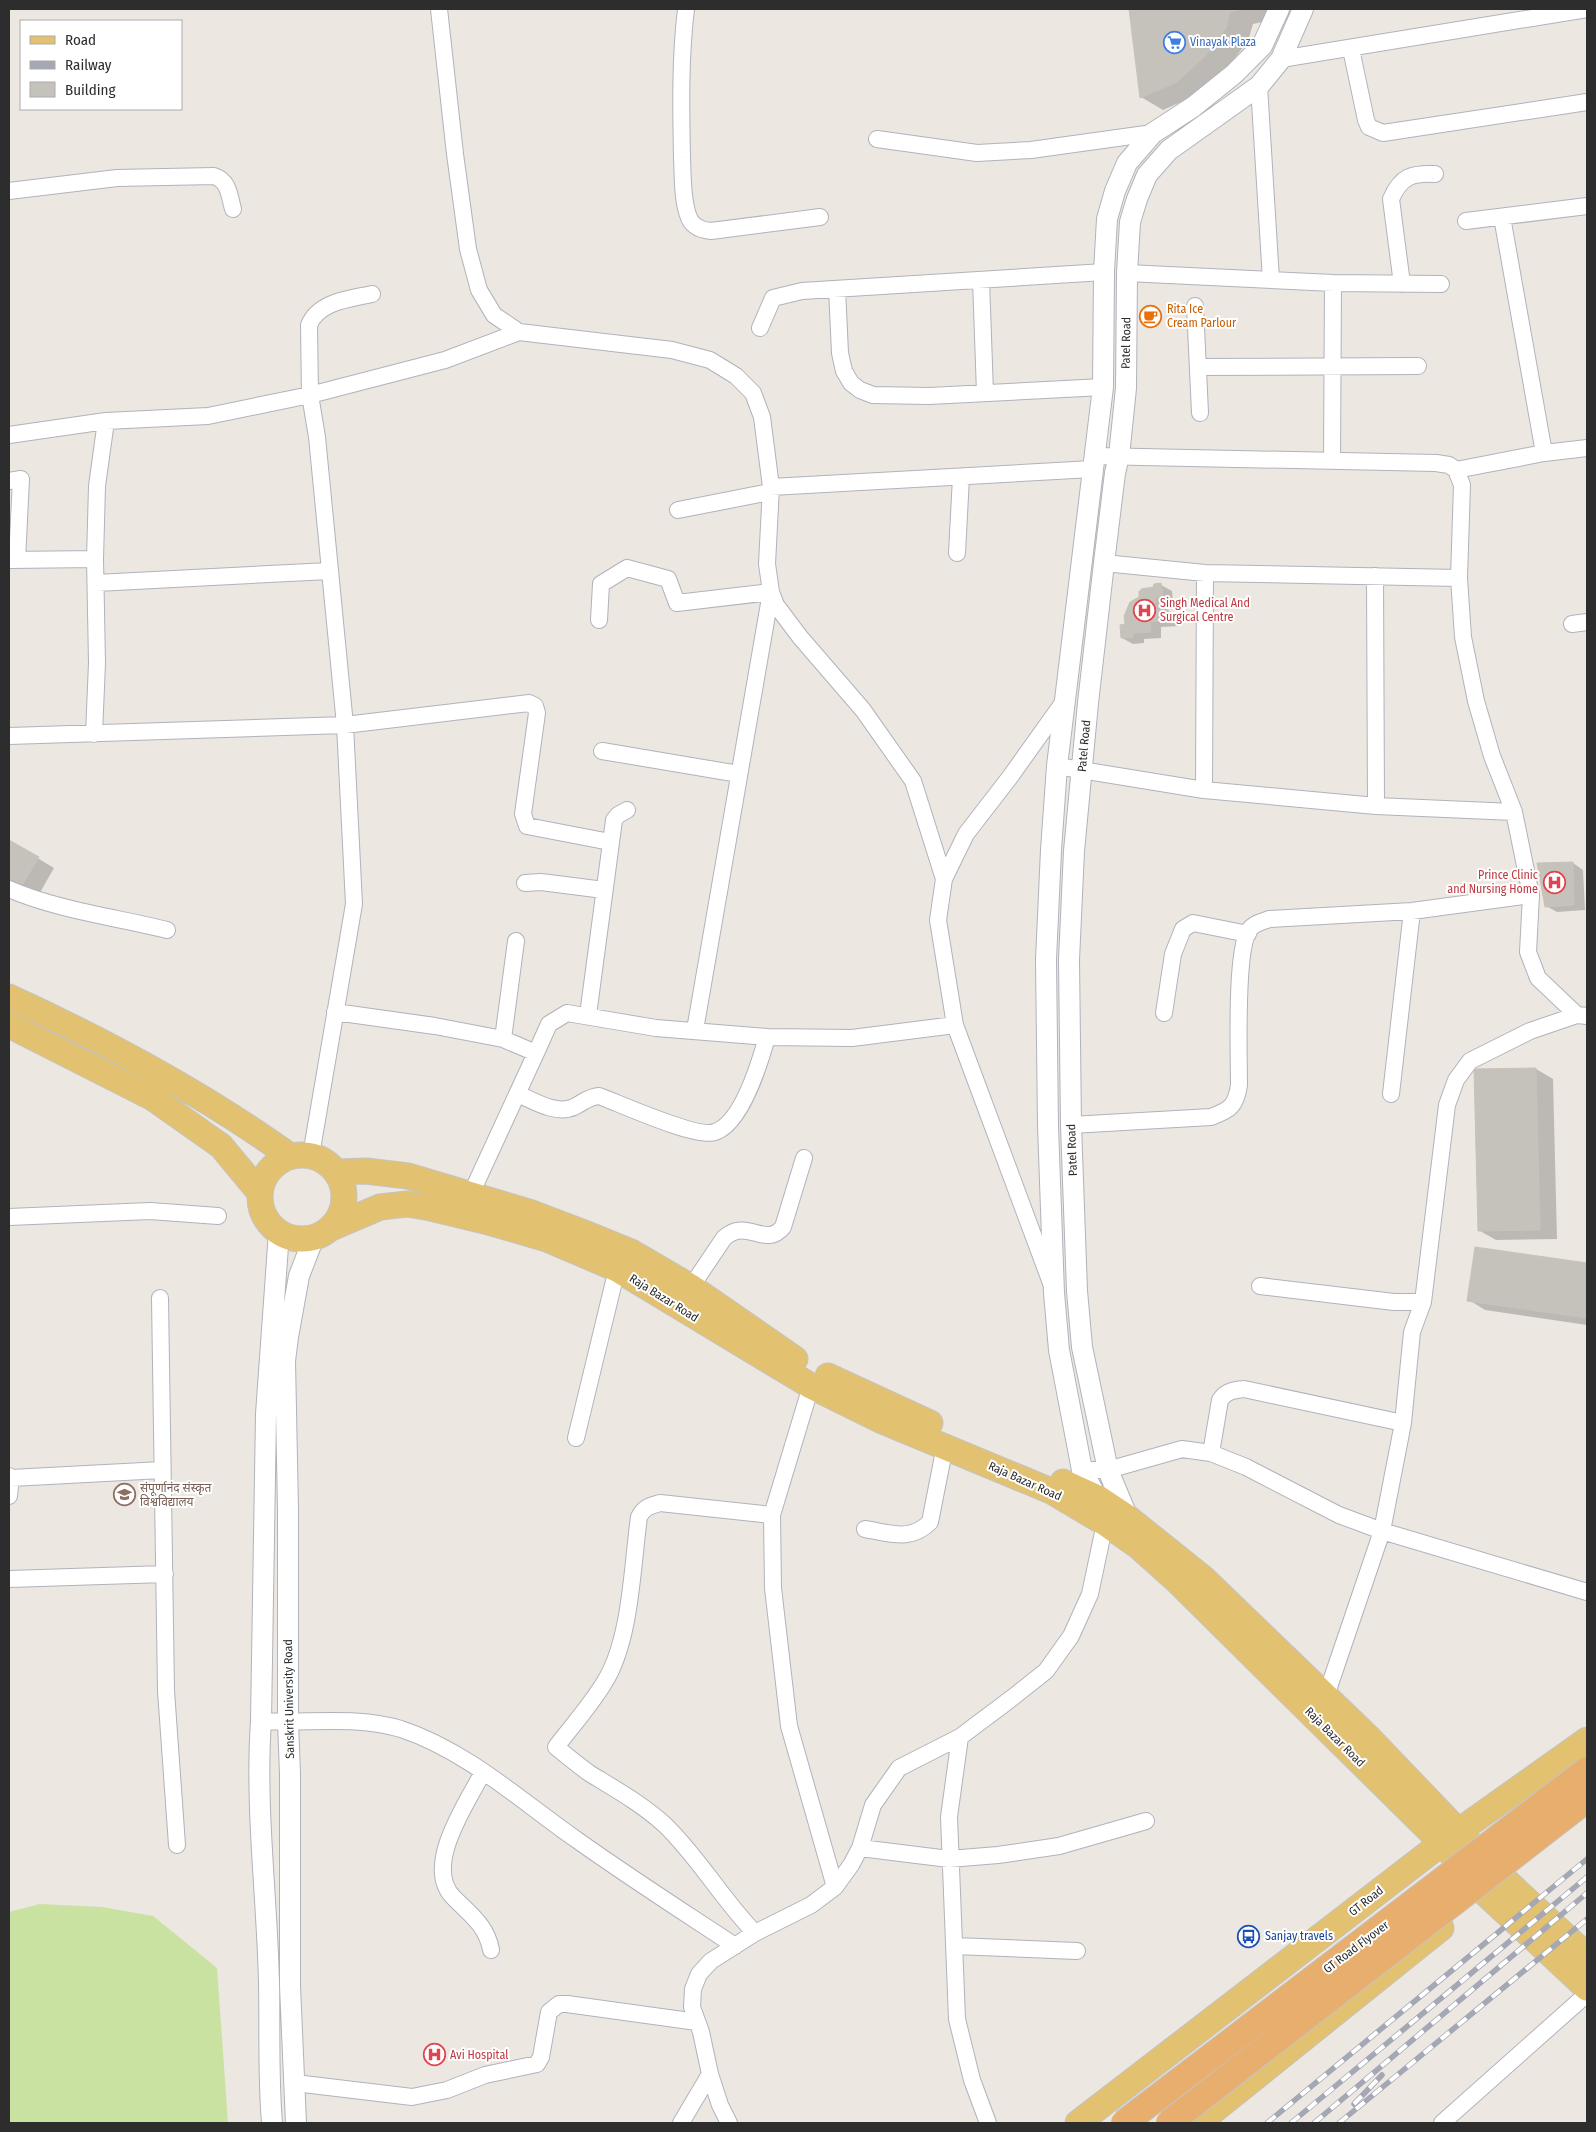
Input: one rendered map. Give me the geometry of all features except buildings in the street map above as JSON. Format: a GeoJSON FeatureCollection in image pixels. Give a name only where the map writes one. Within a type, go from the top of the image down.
{"type":"FeatureCollection","features":[{"type":"Feature","properties":{"kind":"highway","name":"GT Road Flyover"},"geometry":{"type":"LineString","coordinates":[[1124,2123],[1587,1770]]}},
{"type":"Feature","properties":{"kind":"highway","name":"GT Road Flyover"},"geometry":{"type":"LineString","coordinates":[[1169,2123],[1587,1798]]}},
{"type":"Feature","properties":{"kind":"main road"},"geometry":{"type":"LineString","coordinates":[[9,997],[166,1076],[301,1156],[325,1161],[336,1172],[343,1185],[344,1201],[340,1215],[323,1232],[296,1238],[279,1232],[264,1216],[260,1205],[260,1193],[263,1180],[269,1170],[279,1162],[301,1156]]}},
{"type":"Feature","properties":{"kind":"main road"},"geometry":{"type":"LineString","coordinates":[[9,1025],[153,1098],[221,1146],[260,1193]]}},
{"type":"Feature","properties":{"kind":"main road"},"geometry":{"type":"LineString","coordinates":[[182,1118],[196,1094]]}},
{"type":"Feature","properties":{"kind":"main road","name":"Raja Bazar Road"},"geometry":{"type":"LineString","coordinates":[[336,1172],[366,1172],[408,1176],[532,1213],[631,1252],[691,1287],[787,1354],[820,1372],[953,1434],[1098,1498],[1138,1546],[1450,1838]]}},
{"type":"Feature","properties":{"kind":"main road","name":"Raja Bazar Road"},"geometry":{"type":"LineString","coordinates":[[323,1232],[380,1207],[407,1204],[485,1221],[547,1238],[617,1269],[811,1386],[880,1420],[1116,1520],[1203,1578],[1370,1738],[1450,1838],[1587,1988]]}},
{"type":"Feature","properties":{"kind":"main road","name":"GT Road"},"geometry":{"type":"LineString","coordinates":[[1078,2123],[1450,1838],[1587,1740]]}},
{"type":"Feature","properties":{"kind":"main road"},"geometry":{"type":"LineString","coordinates":[[1198,2123],[1587,1811]]}},
{"type":"Feature","properties":{"kind":"main road","name":"Raja Bazar Road"},"geometry":{"type":"LineString","coordinates":[[1494,1886],[1587,1956]]}},
{"type":"Feature","properties":{"kind":"street"},"geometry":{"type":"LineString","coordinates":[[439,9],[454,154],[468,249],[479,290],[494,315],[519,332]]}},
{"type":"Feature","properties":{"kind":"street"},"geometry":{"type":"LineString","coordinates":[[686,9],[682,62],[683,182],[687,215],[692,224],[702,230],[711,231],[820,217]]}},
{"type":"Feature","properties":{"kind":"street","name":"Patel Road"},"geometry":{"type":"LineString","coordinates":[[1098,1498],[1082,1470],[1059,1350],[1054,1292],[1048,1126],[1046,960],[1057,766],[1103,387],[1104,272],[1107,219],[1115,191],[1127,163],[1153,133],[1193,107],[1241,67],[1262,46],[1279,9]]}},
{"type":"Feature","properties":{"kind":"street","name":"Patel Road"},"geometry":{"type":"LineString","coordinates":[[1116,1520],[1108,1470],[1082,1347],[1077,1291],[1071,1125],[1069,960],[1074,851],[1082,770],[1104,563],[1115,473],[1119,456],[1126,388],[1127,273],[1130,222],[1147,175],[1169,150],[1259,86],[1281,59],[1303,9]]}},
{"type":"Feature","properties":{"kind":"street"},"geometry":{"type":"LineString","coordinates":[[1281,59],[1587,9]]}},
{"type":"Feature","properties":{"kind":"street"},"geometry":{"type":"LineString","coordinates":[[1351,49],[1366,120],[1369,127],[1383,133],[1587,102]]}},
{"type":"Feature","properties":{"kind":"street"},"geometry":{"type":"LineString","coordinates":[[1259,86],[1270,280]]}},
{"type":"Feature","properties":{"kind":"street"},"geometry":{"type":"LineString","coordinates":[[877,139],[977,153],[1031,150],[1153,133]]}},
{"type":"Feature","properties":{"kind":"street"},"geometry":{"type":"LineString","coordinates":[[1402,284],[1391,199],[1396,188],[1403,180],[1419,174],[1435,174]]}},
{"type":"Feature","properties":{"kind":"street"},"geometry":{"type":"LineString","coordinates":[[9,191],[117,178],[214,176],[222,178],[226,183],[233,209]]}},
{"type":"Feature","properties":{"kind":"street"},"geometry":{"type":"LineString","coordinates":[[1466,221],[1587,206]]}},
{"type":"Feature","properties":{"kind":"street"},"geometry":{"type":"LineString","coordinates":[[1502,217],[1544,453]]}},
{"type":"Feature","properties":{"kind":"street"},"geometry":{"type":"LineString","coordinates":[[760,328],[773,298],[802,291],[1104,272]]}},
{"type":"Feature","properties":{"kind":"street"},"geometry":{"type":"LineString","coordinates":[[1127,273],[1270,280],[1441,284]]}},
{"type":"Feature","properties":{"kind":"street"},"geometry":{"type":"LineString","coordinates":[[980,280],[984,393]]}},
{"type":"Feature","properties":{"kind":"street"},"geometry":{"type":"LineString","coordinates":[[1332,461],[1331,366],[1333,282]]}},
{"type":"Feature","properties":{"kind":"street"},"geometry":{"type":"LineString","coordinates":[[837,289],[840,353],[844,371],[851,382],[860,390],[873,395],[929,396],[1103,387]]}},
{"type":"Feature","properties":{"kind":"street"},"geometry":{"type":"LineString","coordinates":[[301,1156],[335,1012],[354,904],[345,725],[317,437],[310,395],[309,324],[313,314],[329,305],[372,294]]}},
{"type":"Feature","properties":{"kind":"street"},"geometry":{"type":"LineString","coordinates":[[1194,306],[1200,413]]}},
{"type":"Feature","properties":{"kind":"street"},"geometry":{"type":"LineString","coordinates":[[9,435],[106,421],[208,416],[310,395],[445,360],[519,332],[672,350],[710,360],[736,376],[752,393],[762,417],[771,489],[767,564],[771,592],[776,605],[800,637],[863,710],[913,781],[944,879]]}},
{"type":"Feature","properties":{"kind":"street"},"geometry":{"type":"LineString","coordinates":[[1198,366],[1418,366]]}},
{"type":"Feature","properties":{"kind":"street"},"geometry":{"type":"LineString","coordinates":[[94,734],[97,663],[95,559],[97,486],[106,421]]}},
{"type":"Feature","properties":{"kind":"street"},"geometry":{"type":"LineString","coordinates":[[1456,470],[1544,453],[1587,448]]}},
{"type":"Feature","properties":{"kind":"street"},"geometry":{"type":"LineString","coordinates":[[678,510],[771,489],[961,477],[1093,463],[1119,456],[1436,463],[1449,465],[1456,470],[1462,485],[1459,578],[1463,637],[1476,701],[1492,756],[1514,812],[1531,895],[1528,952],[1538,978],[1582,1016]]}},
{"type":"Feature","properties":{"kind":"street"},"geometry":{"type":"LineString","coordinates":[[957,553],[961,477]]}},
{"type":"Feature","properties":{"kind":"street"},"geometry":{"type":"LineString","coordinates":[[9,480],[21,479],[13,560],[95,559]]}},
{"type":"Feature","properties":{"kind":"street"},"geometry":{"type":"LineString","coordinates":[[1104,563],[1205,573],[1459,578]]}},
{"type":"Feature","properties":{"kind":"street"},"geometry":{"type":"LineString","coordinates":[[599,620],[601,584],[627,568],[668,579],[678,603],[771,592]]}},
{"type":"Feature","properties":{"kind":"street"},"geometry":{"type":"LineString","coordinates":[[96,583],[329,570]]}},
{"type":"Feature","properties":{"kind":"street"},"geometry":{"type":"LineString","coordinates":[[1204,790],[1205,573]]}},
{"type":"Feature","properties":{"kind":"street"},"geometry":{"type":"LineString","coordinates":[[1375,576],[1376,806]]}},
{"type":"Feature","properties":{"kind":"street"},"geometry":{"type":"LineString","coordinates":[[695,1030],[771,592]]}},
{"type":"Feature","properties":{"kind":"street"},"geometry":{"type":"LineString","coordinates":[[1054,1292],[955,1025],[938,920],[944,879],[966,834],[1010,777],[1065,700]]}},
{"type":"Feature","properties":{"kind":"street"},"geometry":{"type":"LineString","coordinates":[[9,736],[345,725],[529,703],[535,706],[538,713],[523,814],[527,826],[610,842]]}},
{"type":"Feature","properties":{"kind":"street"},"geometry":{"type":"LineString","coordinates":[[602,751],[739,774]]}},
{"type":"Feature","properties":{"kind":"street"},"geometry":{"type":"LineString","coordinates":[[1057,766],[1204,790],[1376,806],[1514,812]]}},
{"type":"Feature","properties":{"kind":"street"},"geometry":{"type":"LineString","coordinates":[[588,1015],[614,820],[618,815],[627,810]]}},
{"type":"Feature","properties":{"kind":"street"},"geometry":{"type":"LineString","coordinates":[[525,883],[541,882],[604,890]]}},
{"type":"Feature","properties":{"kind":"street"},"geometry":{"type":"LineString","coordinates":[[9,888],[22,894],[59,904],[167,930]]}},
{"type":"Feature","properties":{"kind":"street"},"geometry":{"type":"LineString","coordinates":[[1071,1125],[1211,1117],[1227,1111],[1237,1099],[1239,1086],[1240,990],[1245,940],[1257,923],[1269,919],[1412,911],[1531,895]]}},
{"type":"Feature","properties":{"kind":"street"},"geometry":{"type":"LineString","coordinates":[[1391,1094],[1412,911]]}},
{"type":"Feature","properties":{"kind":"street"},"geometry":{"type":"LineString","coordinates":[[1164,1013],[1173,954],[1183,929],[1193,923],[1248,934]]}},
{"type":"Feature","properties":{"kind":"street"},"geometry":{"type":"LineString","coordinates":[[503,1039],[516,941]]}},
{"type":"Feature","properties":{"kind":"street"},"geometry":{"type":"LineString","coordinates":[[335,1012],[435,1026],[503,1039],[536,1053]]}},
{"type":"Feature","properties":{"kind":"street"},"geometry":{"type":"LineString","coordinates":[[471,1194],[549,1024],[567,1013],[588,1015],[656,1028],[767,1037],[852,1038],[955,1025]]}},
{"type":"Feature","properties":{"kind":"street"},"geometry":{"type":"LineString","coordinates":[[1326,1696],[1382,1531],[1403,1423],[1412,1332],[1423,1302],[1447,1105],[1456,1080],[1470,1061],[1530,1031],[1582,1016]]}},
{"type":"Feature","properties":{"kind":"street"},"geometry":{"type":"LineString","coordinates":[[518,1094],[560,1110],[574,1107],[592,1096],[599,1096],[698,1133],[716,1132],[723,1128],[736,1113],[747,1094],[757,1072],[767,1037]]}},
{"type":"Feature","properties":{"kind":"street"},"geometry":{"type":"LineString","coordinates":[[691,1287],[724,1238],[731,1232],[744,1230],[765,1236],[778,1233],[782,1227],[804,1158]]}},
{"type":"Feature","properties":{"kind":"street"},"geometry":{"type":"LineString","coordinates":[[9,1217],[150,1211],[218,1216]]}},
{"type":"Feature","properties":{"kind":"street","name":"Sanskrit University Road"},"geometry":{"type":"LineString","coordinates":[[272,2123],[268,2079],[269,1983],[258,1765],[261,1721],[266,1414],[279,1232]]}},
{"type":"Feature","properties":{"kind":"street","name":"Sanskrit University Road"},"geometry":{"type":"LineString","coordinates":[[296,2123],[290,1986],[288,1509],[285,1361],[299,1278],[323,1232]]}},
{"type":"Feature","properties":{"kind":"street"},"geometry":{"type":"LineString","coordinates":[[576,1438],[617,1269]]}},
{"type":"Feature","properties":{"kind":"street"},"geometry":{"type":"LineString","coordinates":[[275,1277],[299,1278]]}},
{"type":"Feature","properties":{"kind":"street"},"geometry":{"type":"LineString","coordinates":[[1260,1286],[1394,1302],[1423,1302]]}},
{"type":"Feature","properties":{"kind":"street"},"geometry":{"type":"LineString","coordinates":[[160,1298],[166,1690],[177,1845]]}},
{"type":"Feature","properties":{"kind":"street"},"geometry":{"type":"LineString","coordinates":[[811,1386],[772,1516],[773,1588],[789,1726],[835,1887]]}},
{"type":"Feature","properties":{"kind":"street"},"geometry":{"type":"LineString","coordinates":[[1211,1454],[1220,1400],[1223,1395],[1232,1390],[1244,1389],[1403,1423]]}},
{"type":"Feature","properties":{"kind":"street"},"geometry":{"type":"LineString","coordinates":[[865,1529],[905,1536],[914,1534],[930,1522],[945,1446]]}},
{"type":"Feature","properties":{"kind":"street"},"geometry":{"type":"LineString","coordinates":[[1082,1470],[1108,1470],[1182,1449],[1211,1454],[1246,1467],[1339,1515],[1382,1531],[1587,1592]]}},
{"type":"Feature","properties":{"kind":"street"},"geometry":{"type":"LineString","coordinates":[[9,1496],[10,1477],[162,1470]]}},
{"type":"Feature","properties":{"kind":"street"},"geometry":{"type":"LineString","coordinates":[[755,1933],[740,1917],[708,1873],[664,1824],[639,1804],[587,1772],[556,1747],[605,1683],[615,1661],[624,1626],[639,1517],[642,1510],[660,1502],[772,1516]]}},
{"type":"Feature","properties":{"kind":"street"},"geometry":{"type":"LineString","coordinates":[[729,2123],[720,2106],[692,2006],[693,1989],[699,1974],[711,1961],[755,1933],[811,1905],[835,1887],[851,1865],[860,1848],[874,1806],[899,1768],[960,1737],[1046,1671],[1071,1636],[1090,1594],[1116,1520]]}},
{"type":"Feature","properties":{"kind":"street"},"geometry":{"type":"LineString","coordinates":[[9,1579],[165,1574]]}},
{"type":"Feature","properties":{"kind":"street"},"geometry":{"type":"LineString","coordinates":[[261,1721],[332,1720],[369,1722],[400,1729],[434,1742],[483,1772],[577,1840],[735,1946]]}},
{"type":"Feature","properties":{"kind":"street"},"geometry":{"type":"LineString","coordinates":[[960,1737],[949,1817],[957,2019],[972,2080],[988,2123]]}},
{"type":"Feature","properties":{"kind":"street"},"geometry":{"type":"LineString","coordinates":[[483,1772],[450,1836],[443,1858],[442,1874],[446,1890],[485,1930],[491,1950]]}},
{"type":"Feature","properties":{"kind":"street"},"geometry":{"type":"LineString","coordinates":[[860,1848],[950,1858],[998,1855],[1059,1846],[1146,1821]]}},
{"type":"Feature","properties":{"kind":"street"},"geometry":{"type":"LineString","coordinates":[[955,1946],[1077,1952]]}},
{"type":"Feature","properties":{"kind":"street"},"geometry":{"type":"LineString","coordinates":[[1442,2123],[1587,1994]]}},
{"type":"Feature","properties":{"kind":"street"},"geometry":{"type":"LineString","coordinates":[[294,2083],[412,2097],[447,2090],[472,2079],[501,2070],[532,2066],[537,2064],[541,2057],[549,2012],[559,2004],[581,2005],[697,2022]]}},
{"type":"Feature","properties":{"kind":"street"},"geometry":{"type":"LineString","coordinates":[[680,2123],[710,2074]]}},
{"type":"Feature","properties":{"kind":"green space"},"geometry":{"type":"Polygon","coordinates":[[[40,1904],[102,1907],[153,1916],[217,1968],[228,2123],[9,2123],[9,1912],[40,1904]]]}},
{"type":"Feature","properties":{"kind":"railway"},"geometry":{"type":"LineString","coordinates":[[1267,2123],[1587,1859]]}},
{"type":"Feature","properties":{"kind":"railway"},"geometry":{"type":"LineString","coordinates":[[1291,2123],[1587,1877]]}},
{"type":"Feature","properties":{"kind":"railway"},"geometry":{"type":"LineString","coordinates":[[1314,2123],[1587,1893]]}},
{"type":"Feature","properties":{"kind":"railway"},"geometry":{"type":"LineString","coordinates":[[1339,2123],[1587,1919]]}},
{"type":"Feature","properties":{"kind":"railway"},"geometry":{"type":"LineString","coordinates":[[1354,2104],[1382,2075]]}},
{"type":"Feature","properties":{"kind":"place","name":"Vinayak Plaza"},"geometry":{"type":"Point","coordinates":[1174,42]}},
{"type":"Feature","properties":{"kind":"place","name":"Rita Ice Cream Parlour"},"geometry":{"type":"Point","coordinates":[1151,316]}},
{"type":"Feature","properties":{"kind":"place","name":"Singh Medical And Surgical Centre"},"geometry":{"type":"Point","coordinates":[1144,610]}},
{"type":"Feature","properties":{"kind":"place","name":"Prince Clinic and Nursing Home"},"geometry":{"type":"Point","coordinates":[1554,882]}},
{"type":"Feature","properties":{"kind":"place","name":"संपूर्णानंद संस्कृत विश्वविद्यालय"},"geometry":{"type":"Point","coordinates":[124,1495]}},
{"type":"Feature","properties":{"kind":"place","name":"Sanjay travels"},"geometry":{"type":"Point","coordinates":[1249,1936]}},
{"type":"Feature","properties":{"kind":"place","name":"Avi Hospital"},"geometry":{"type":"Point","coordinates":[434,2055]}}]}
